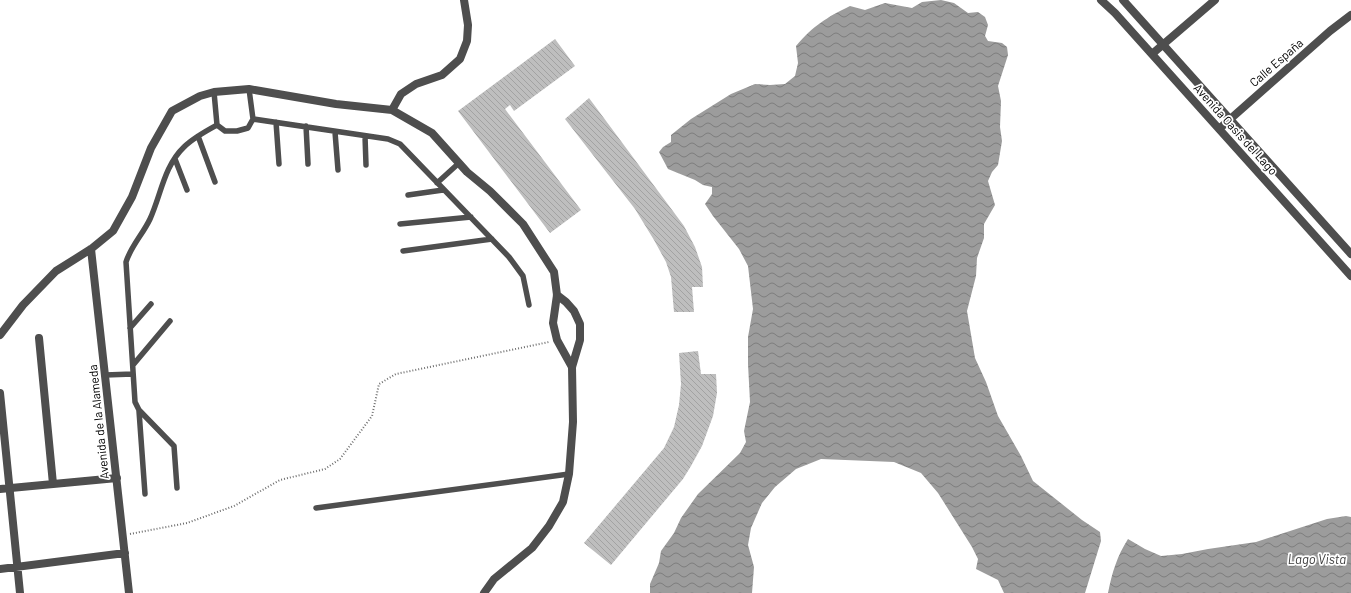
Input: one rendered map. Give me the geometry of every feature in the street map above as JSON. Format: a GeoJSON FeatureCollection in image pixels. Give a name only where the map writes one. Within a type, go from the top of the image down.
{"type":"FeatureCollection","features":[{"type":"Feature","properties":{"kind":"street"},"geometry":{"type":"LineString","coordinates":[[392,110],[401,94],[416,84],[442,75],[460,59],[467,41],[468,25],[464,0]]}},
{"type":"Feature","properties":{"kind":"street","name":"Avenida Oasis del Lago"},"geometry":{"type":"LineString","coordinates":[[1101,0],[1115,13],[1351,276]]}},
{"type":"Feature","properties":{"kind":"street","name":"Avenida Oasis del Lago"},"geometry":{"type":"LineString","coordinates":[[1123,0],[1350,252]]}},
{"type":"Feature","properties":{"kind":"street"},"geometry":{"type":"LineString","coordinates":[[1152,54],[1215,0]]}},
{"type":"Feature","properties":{"kind":"street","name":"Calle España"},"geometry":{"type":"LineString","coordinates":[[1219,129],[1330,31],[1351,15]]}},
{"type":"Feature","properties":{"kind":"street"},"geometry":{"type":"LineString","coordinates":[[0,335],[23,305],[56,271],[91,249],[113,231],[132,197],[150,148],[172,111],[200,96],[214,92],[249,89],[336,104],[392,110],[432,133],[467,172],[490,191],[523,224],[554,272],[557,295],[553,323],[557,340],[572,367]]}},
{"type":"Feature","properties":{"kind":"street"},"geometry":{"type":"LineString","coordinates":[[1256,170],[1267,161]]}},
{"type":"Feature","properties":{"kind":"street","name":"Avenida de la Alameda"},"geometry":{"type":"LineString","coordinates":[[91,249],[129,593]]}},
{"type":"Feature","properties":{"kind":"street"},"geometry":{"type":"LineString","coordinates":[[1338,262],[1350,252]]}},
{"type":"Feature","properties":{"kind":"street"},"geometry":{"type":"LineString","coordinates":[[484,593],[494,579],[532,548],[549,526],[563,502],[569,474],[573,422],[572,367],[580,340],[580,324],[574,311],[557,295]]}},
{"type":"Feature","properties":{"kind":"street"},"geometry":{"type":"LineString","coordinates":[[39,338],[53,484]]}},
{"type":"Feature","properties":{"kind":"street"},"geometry":{"type":"LineString","coordinates":[[0,393],[20,593]]}},
{"type":"Feature","properties":{"kind":"street"},"geometry":{"type":"LineString","coordinates":[[0,489],[117,478]]}},
{"type":"Feature","properties":{"kind":"street"},"geometry":{"type":"LineString","coordinates":[[0,569],[125,553]]}},
{"type":"Feature","properties":{"kind":"lane"},"geometry":{"type":"LineString","coordinates":[[214,92],[217,125],[224,131],[237,130],[248,128],[253,119],[249,89]]}},
{"type":"Feature","properties":{"kind":"lane"},"geometry":{"type":"LineString","coordinates":[[253,119],[388,139],[400,144],[509,257],[522,276],[529,306]]}},
{"type":"Feature","properties":{"kind":"lane"},"geometry":{"type":"LineString","coordinates":[[276,122],[279,164]]}},
{"type":"Feature","properties":{"kind":"lane"},"geometry":{"type":"LineString","coordinates":[[177,488],[174,446],[139,410],[135,402],[126,262],[129,251],[150,220],[169,167],[183,147],[217,125]]}},
{"type":"Feature","properties":{"kind":"lane"},"geometry":{"type":"LineString","coordinates":[[306,126],[308,164]]}},
{"type":"Feature","properties":{"kind":"lane"},"geometry":{"type":"LineString","coordinates":[[335,132],[338,170]]}},
{"type":"Feature","properties":{"kind":"lane"},"geometry":{"type":"LineString","coordinates":[[198,136],[215,182]]}},
{"type":"Feature","properties":{"kind":"lane"},"geometry":{"type":"LineString","coordinates":[[365,136],[366,165]]}},
{"type":"Feature","properties":{"kind":"lane"},"geometry":{"type":"LineString","coordinates":[[175,159],[187,190]]}},
{"type":"Feature","properties":{"kind":"lane"},"geometry":{"type":"LineString","coordinates":[[436,183],[459,163]]}},
{"type":"Feature","properties":{"kind":"lane"},"geometry":{"type":"LineString","coordinates":[[408,195],[443,190]]}},
{"type":"Feature","properties":{"kind":"lane"},"geometry":{"type":"LineString","coordinates":[[400,224],[471,217]]}},
{"type":"Feature","properties":{"kind":"lane"},"geometry":{"type":"LineString","coordinates":[[404,251],[492,239]]}},
{"type":"Feature","properties":{"kind":"lane"},"geometry":{"type":"LineString","coordinates":[[130,328],[151,304]]}},
{"type":"Feature","properties":{"kind":"lane"},"geometry":{"type":"LineString","coordinates":[[133,365],[170,321]]}},
{"type":"Feature","properties":{"kind":"lane"},"geometry":{"type":"LineString","coordinates":[[105,375],[134,374]]}},
{"type":"Feature","properties":{"kind":"lane"},"geometry":{"type":"LineString","coordinates":[[139,410],[145,494]]}},
{"type":"Feature","properties":{"kind":"lane"},"geometry":{"type":"LineString","coordinates":[[316,508],[569,474]]}},
{"type":"Feature","properties":{"kind":"path"},"geometry":{"type":"LineString","coordinates":[[123,536],[186,523],[234,506],[280,480],[325,469],[340,459],[372,416],[379,384],[396,374],[557,340]]}},
{"type":"Feature","properties":{"kind":"water"},"geometry":{"type":"Polygon","coordinates":[[[941,0],[954,3],[968,13],[978,12],[985,17],[988,25],[985,36],[988,41],[1002,43],[1007,47],[1008,55],[998,86],[1001,101],[1000,127],[1002,141],[998,165],[992,172],[988,181],[995,205],[984,224],[984,238],[977,258],[976,276],[967,311],[975,358],[986,382],[998,416],[1021,456],[1033,481],[1082,520],[1100,532],[1101,541],[1085,593],[1004,593],[998,580],[976,569],[978,559],[972,547],[938,493],[921,473],[894,462],[821,459],[796,469],[775,487],[762,503],[751,528],[748,545],[754,567],[752,593],[650,593],[650,584],[659,563],[661,551],[674,533],[681,518],[698,494],[740,453],[746,442],[744,431],[750,402],[748,337],[753,309],[748,266],[739,249],[705,204],[712,194],[712,187],[703,185],[695,180],[668,169],[659,152],[663,147],[671,142],[671,135],[691,119],[731,94],[755,84],[785,84],[795,76],[798,63],[796,46],[815,27],[834,14],[850,6],[865,10],[885,3],[912,8],[922,2],[941,0]]]}},
{"type":"Feature","properties":{"kind":"water","name":"Lago Vista"},"geometry":{"type":"Polygon","coordinates":[[[1346,516],[1351,517],[1351,593],[1108,593],[1115,565],[1128,539],[1161,556],[1182,554],[1256,542],[1327,519],[1346,516]]]}},
{"type":"Feature","properties":{"kind":"building"},"geometry":{"type":"Polygon","coordinates":[[[555,39],[575,66],[514,111],[510,105],[505,109],[581,210],[550,233],[458,111],[555,39]]]}},
{"type":"Feature","properties":{"kind":"building"},"geometry":{"type":"Polygon","coordinates":[[[589,98],[684,226],[695,247],[702,267],[703,287],[692,287],[694,312],[674,312],[671,277],[666,262],[654,240],[635,209],[565,119],[589,98]]]}},
{"type":"Feature","properties":{"kind":"building"},"geometry":{"type":"Polygon","coordinates":[[[698,351],[701,374],[716,374],[717,393],[713,416],[702,446],[683,479],[611,565],[584,543],[664,448],[674,427],[679,405],[681,384],[679,353],[698,351]]]}}]}
